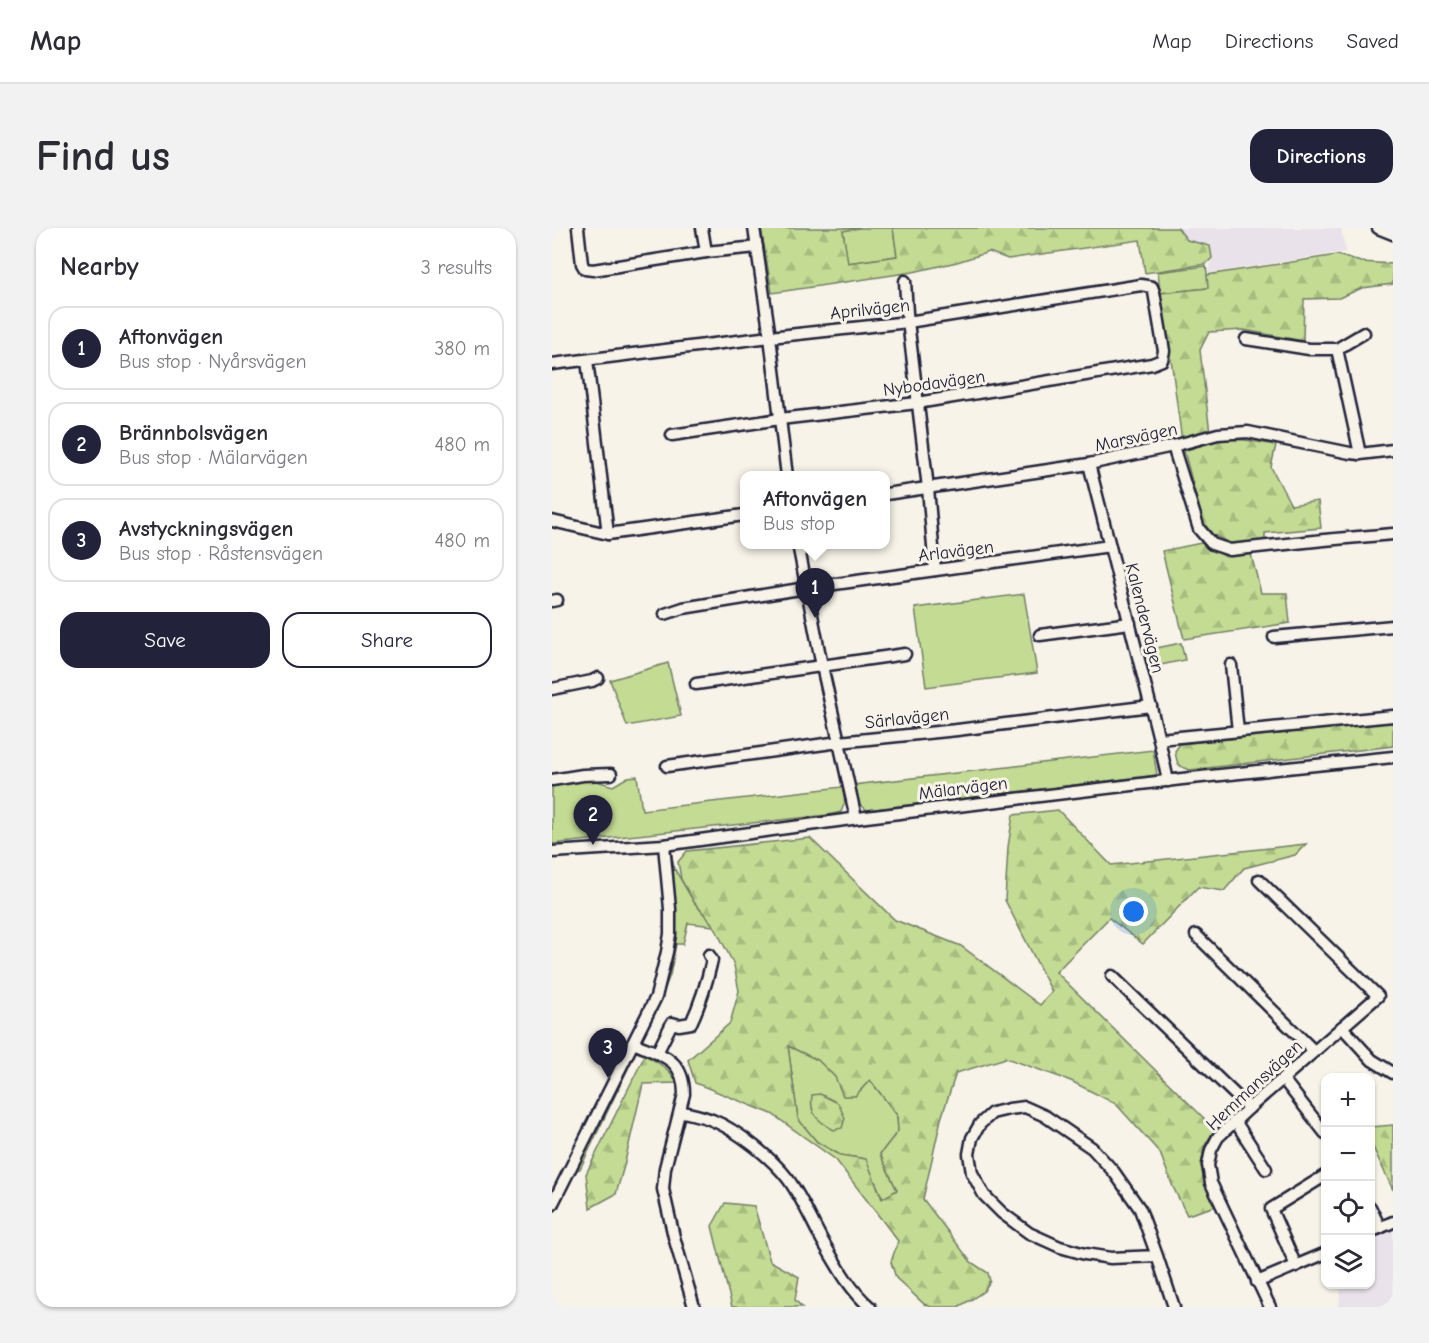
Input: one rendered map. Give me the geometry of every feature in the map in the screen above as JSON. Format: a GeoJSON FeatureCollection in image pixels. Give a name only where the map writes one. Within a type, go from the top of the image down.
{"type":"FeatureCollection","features":[{"type":"Feature","properties":{"kind":"street"},"geometry":{"type":"LineString","coordinates":[[578,228],[582,264],[585,269],[593,270],[706,252],[756,247]]}},
{"type":"Feature","properties":{"kind":"street"},"geometry":{"type":"LineString","coordinates":[[702,228],[706,252]]}},
{"type":"Feature","properties":{"kind":"street"},"geometry":{"type":"LineString","coordinates":[[754,228],[786,471]]}},
{"type":"Feature","properties":{"kind":"street"},"geometry":{"type":"LineString","coordinates":[[1378,228],[1393,234]]}},
{"type":"Feature","properties":{"kind":"street"},"geometry":{"type":"LineString","coordinates":[[905,282],[935,570]]}},
{"type":"Feature","properties":{"kind":"street","name":"Aprilvägen"},"geometry":{"type":"LineString","coordinates":[[552,364],[908,322],[1141,285],[1152,287],[1160,324]]}},
{"type":"Feature","properties":{"kind":"street","name":"Nybodavägen"},"geometry":{"type":"LineString","coordinates":[[672,435],[780,419],[918,403],[1152,364],[1162,360],[1164,351],[1160,324]]}},
{"type":"Feature","properties":{"kind":"street"},"geometry":{"type":"LineString","coordinates":[[1246,339],[1309,349],[1337,349],[1364,333]]}},
{"type":"Feature","properties":{"kind":"street"},"geometry":{"type":"LineString","coordinates":[[1337,349],[1360,453]]}},
{"type":"Feature","properties":{"kind":"street"},"geometry":{"type":"LineString","coordinates":[[587,360],[608,534]]}},
{"type":"Feature","properties":{"kind":"street","name":"Marsvägen"},"geometry":{"type":"LineString","coordinates":[[890,493],[1089,464],[1218,434],[1248,432],[1350,453],[1393,450]]}},
{"type":"Feature","properties":{"kind":"street"},"geometry":{"type":"LineString","coordinates":[[1173,446],[1198,529],[1212,544],[1230,550],[1393,534]]}},
{"type":"Feature","properties":{"kind":"street","name":"Kalendervägen"},"geometry":{"type":"LineString","coordinates":[[1089,464],[1160,739],[1168,781]]}},
{"type":"Feature","properties":{"kind":"street"},"geometry":{"type":"LineString","coordinates":[[552,521],[608,534],[740,516]]}},
{"type":"Feature","properties":{"kind":"street","name":"Arlavägen"},"geometry":{"type":"LineString","coordinates":[[665,614],[683,608],[806,588],[1110,546]]}},
{"type":"Feature","properties":{"kind":"street"},"geometry":{"type":"LineString","coordinates":[[799,549],[856,818]]}},
{"type":"Feature","properties":{"kind":"street"},"geometry":{"type":"LineString","coordinates":[[1040,635],[1130,623]]}},
{"type":"Feature","properties":{"kind":"street"},"geometry":{"type":"LineString","coordinates":[[1274,637],[1393,626]]}},
{"type":"Feature","properties":{"kind":"street"},"geometry":{"type":"LineString","coordinates":[[696,684],[905,654]]}},
{"type":"Feature","properties":{"kind":"street"},"geometry":{"type":"LineString","coordinates":[[1231,665],[1238,731]]}},
{"type":"Feature","properties":{"kind":"street"},"geometry":{"type":"LineString","coordinates":[[552,689],[598,678]]}},
{"type":"Feature","properties":{"kind":"street","name":"Särlavägen"},"geometry":{"type":"LineString","coordinates":[[667,766],[839,742],[1151,706]]}},
{"type":"Feature","properties":{"kind":"street"},"geometry":{"type":"LineString","coordinates":[[1160,739],[1393,716]]}},
{"type":"Feature","properties":{"kind":"street","name":"Mälarvägen"},"geometry":{"type":"LineString","coordinates":[[552,852],[664,845],[856,818],[1393,757]]}},
{"type":"Feature","properties":{"kind":"street"},"geometry":{"type":"LineString","coordinates":[[552,780],[583,775],[611,774]]}},
{"type":"Feature","properties":{"kind":"street"},"geometry":{"type":"LineString","coordinates":[[552,1205],[656,997],[668,952],[670,909],[664,845]]}},
{"type":"Feature","properties":{"kind":"street","name":"Hemmansvägen"},"geometry":{"type":"LineString","coordinates":[[1259,880],[1378,996],[1235,1121],[1218,1137],[1211,1150],[1208,1165],[1211,1183],[1270,1307]]}},
{"type":"Feature","properties":{"kind":"street"},"geometry":{"type":"LineString","coordinates":[[1196,935],[1314,1051]]}},
{"type":"Feature","properties":{"kind":"street"},"geometry":{"type":"LineString","coordinates":[[657,1053],[672,1023],[679,1025],[691,1023],[707,982],[712,960],[709,955]]}},
{"type":"Feature","properties":{"kind":"street"},"geometry":{"type":"LineString","coordinates":[[1112,976],[1250,1108]]}},
{"type":"Feature","properties":{"kind":"street"},"geometry":{"type":"LineString","coordinates":[[1342,1027],[1372,1060],[1393,1073]]}},
{"type":"Feature","properties":{"kind":"street"},"geometry":{"type":"LineString","coordinates":[[633,1043],[670,1059],[684,1081],[681,1111],[665,1168],[663,1189],[694,1307]]}},
{"type":"Feature","properties":{"kind":"street"},"geometry":{"type":"LineString","coordinates":[[1283,1079],[1321,1128]]}},
{"type":"Feature","properties":{"kind":"street"},"geometry":{"type":"LineString","coordinates":[[1157,1256],[1111,1257],[1084,1254],[1060,1247],[1020,1227],[984,1195],[972,1173],[969,1154],[972,1138],[980,1124],[992,1113],[1009,1108],[1025,1107],[1045,1116],[1092,1148],[1114,1172],[1140,1209],[1157,1256],[1174,1307]]}},
{"type":"Feature","properties":{"kind":"street"},"geometry":{"type":"LineString","coordinates":[[681,1111],[712,1120],[740,1136],[772,1162],[799,1197],[836,1266],[858,1296],[870,1307]]}},
{"type":"Feature","properties":{"kind":"street"},"geometry":{"type":"LineString","coordinates":[[1235,1121],[1266,1169]]}},
{"type":"Feature","properties":{"kind":"street"},"geometry":{"type":"LineString","coordinates":[[1296,1266],[1271,1209],[1321,1178]]}},
{"type":"Feature","properties":{"kind":"street"},"geometry":{"type":"LineString","coordinates":[[1375,1230],[1393,1222]]}},
{"type":"Feature","properties":{"kind":"street"},"geometry":{"type":"LineString","coordinates":[[1257,1282],[1321,1255]]}},
{"type":"Feature","properties":{"kind":"shaded area"},"geometry":{"type":"Polygon","coordinates":[[[1178,228],[1341,228],[1346,252],[1208,273],[1212,258],[1186,240],[1178,228]]]}},
{"type":"Feature","properties":{"kind":"shaded area"},"geometry":{"type":"Polygon","coordinates":[[[1393,1229],[1393,1307],[1339,1307],[1341,1289],[1375,1289],[1375,1238],[1393,1229]]]}},
{"type":"Feature","properties":{"kind":"green space"},"geometry":{"type":"Polygon","coordinates":[[[761,228],[859,228],[843,231],[848,263],[897,256],[893,228],[1178,228],[1187,240],[1210,246],[1212,258],[1206,264],[1145,273],[1140,240],[1008,259],[989,252],[913,272],[772,293],[761,228]]]}},
{"type":"Feature","properties":{"kind":"green space"},"geometry":{"type":"Polygon","coordinates":[[[893,228],[897,256],[847,263],[843,230],[893,228]]]}},
{"type":"Feature","properties":{"kind":"green space"},"geometry":{"type":"Polygon","coordinates":[[[1337,255],[1361,262],[1393,264],[1393,284],[1362,288],[1339,298],[1304,299],[1303,341],[1244,330],[1209,332],[1200,350],[1210,433],[1182,441],[1160,293],[1208,288],[1207,275],[1337,255]]]}},
{"type":"Feature","properties":{"kind":"green space"},"geometry":{"type":"Polygon","coordinates":[[[1206,266],[1209,288],[1160,293],[1158,272],[1206,266]]]}},
{"type":"Feature","properties":{"kind":"green space"},"geometry":{"type":"Polygon","coordinates":[[[1220,439],[1276,445],[1271,467],[1291,505],[1318,501],[1321,528],[1265,533],[1265,543],[1230,543],[1213,535],[1203,522],[1184,451],[1220,439]]]}},
{"type":"Feature","properties":{"kind":"green space"},"geometry":{"type":"Polygon","coordinates":[[[1201,543],[1226,557],[1251,554],[1261,593],[1287,593],[1290,623],[1184,639],[1162,551],[1201,543]]]}},
{"type":"Feature","properties":{"kind":"green space"},"geometry":{"type":"Polygon","coordinates":[[[1024,594],[1037,673],[926,687],[915,608],[1024,594]]]}},
{"type":"Feature","properties":{"kind":"green space"},"geometry":{"type":"Polygon","coordinates":[[[1181,643],[1185,660],[1146,668],[1142,651],[1181,643]]]}},
{"type":"Feature","properties":{"kind":"green space"},"geometry":{"type":"Polygon","coordinates":[[[668,663],[681,716],[627,726],[610,680],[668,663]]]}},
{"type":"Feature","properties":{"kind":"green space"},"geometry":{"type":"Polygon","coordinates":[[[1393,722],[1393,746],[1190,770],[1178,764],[1176,759],[1175,751],[1180,744],[1393,722]]]}},
{"type":"Feature","properties":{"kind":"green space"},"geometry":{"type":"Polygon","coordinates":[[[1153,750],[1157,775],[867,810],[857,802],[853,785],[1153,750]]]}},
{"type":"Feature","properties":{"kind":"green space"},"geometry":{"type":"Polygon","coordinates":[[[637,776],[642,810],[842,787],[845,802],[841,812],[828,815],[552,844],[552,786],[590,779],[613,786],[628,777],[637,776]]]}},
{"type":"Feature","properties":{"kind":"green space"},"geometry":{"type":"Polygon","coordinates":[[[1058,810],[1111,865],[1306,844],[1295,855],[1244,868],[1224,891],[1198,887],[1143,944],[1109,918],[1056,972],[1215,1129],[1204,1147],[1201,1167],[1216,1206],[1187,1215],[1160,1153],[1116,1104],[1071,1081],[1006,1058],[956,1073],[941,1119],[923,1199],[971,1262],[988,1273],[990,1281],[984,1291],[958,1307],[931,1307],[924,1304],[896,1278],[891,1262],[898,1241],[836,1160],[772,1114],[695,1083],[688,1060],[730,1023],[739,991],[734,965],[714,926],[694,902],[681,879],[678,862],[687,851],[810,838],[895,920],[961,946],[1040,1005],[1052,992],[1005,900],[1008,847],[1013,815],[1058,810]],[[788,1046],[798,1119],[817,1142],[840,1155],[866,1159],[882,1199],[897,1190],[880,1154],[898,1131],[897,1115],[870,1080],[855,1096],[843,1096],[835,1077],[818,1060],[788,1046]]]}},
{"type":"Feature","properties":{"kind":"green space"},"geometry":{"type":"Polygon","coordinates":[[[671,850],[674,868],[694,902],[714,926],[688,923],[683,944],[676,944],[670,975],[656,1012],[652,1010],[665,975],[671,850]]]}},
{"type":"Feature","properties":{"kind":"green space"},"geometry":{"type":"Polygon","coordinates":[[[788,1046],[818,1060],[855,1096],[870,1080],[897,1115],[898,1131],[880,1154],[897,1190],[883,1199],[865,1159],[840,1155],[817,1142],[798,1119],[788,1046]]]}},
{"type":"Feature","properties":{"kind":"green space"},"geometry":{"type":"Polygon","coordinates":[[[636,1052],[580,1169],[574,1171],[631,1054],[636,1052]]]}},
{"type":"Feature","properties":{"kind":"green space"},"geometry":{"type":"Polygon","coordinates":[[[645,1055],[667,1070],[677,1083],[643,1084],[616,1194],[590,1208],[586,1174],[645,1055]]]}},
{"type":"Feature","properties":{"kind":"green space"},"geometry":{"type":"Polygon","coordinates":[[[820,1094],[838,1103],[845,1118],[842,1128],[834,1130],[816,1117],[812,1108],[812,1095],[820,1094]]]}},
{"type":"Feature","properties":{"kind":"green space"},"geometry":{"type":"Polygon","coordinates":[[[1393,1125],[1393,1190],[1375,1152],[1375,1127],[1393,1125]]]}},
{"type":"Feature","properties":{"kind":"green space"},"geometry":{"type":"Polygon","coordinates":[[[725,1203],[754,1206],[770,1261],[799,1277],[795,1300],[802,1307],[732,1307],[712,1226],[725,1203]]]}},
{"type":"Feature","properties":{"kind":"place","name":"Aftonvägen"},"geometry":{"type":"Point","coordinates":[815,618]}},
{"type":"Feature","properties":{"kind":"place","name":"Brännbolsvägen"},"geometry":{"type":"Point","coordinates":[593,845]}},
{"type":"Feature","properties":{"kind":"place","name":"Avstyckningsvägen"},"geometry":{"type":"Point","coordinates":[608,1078]}}]}
